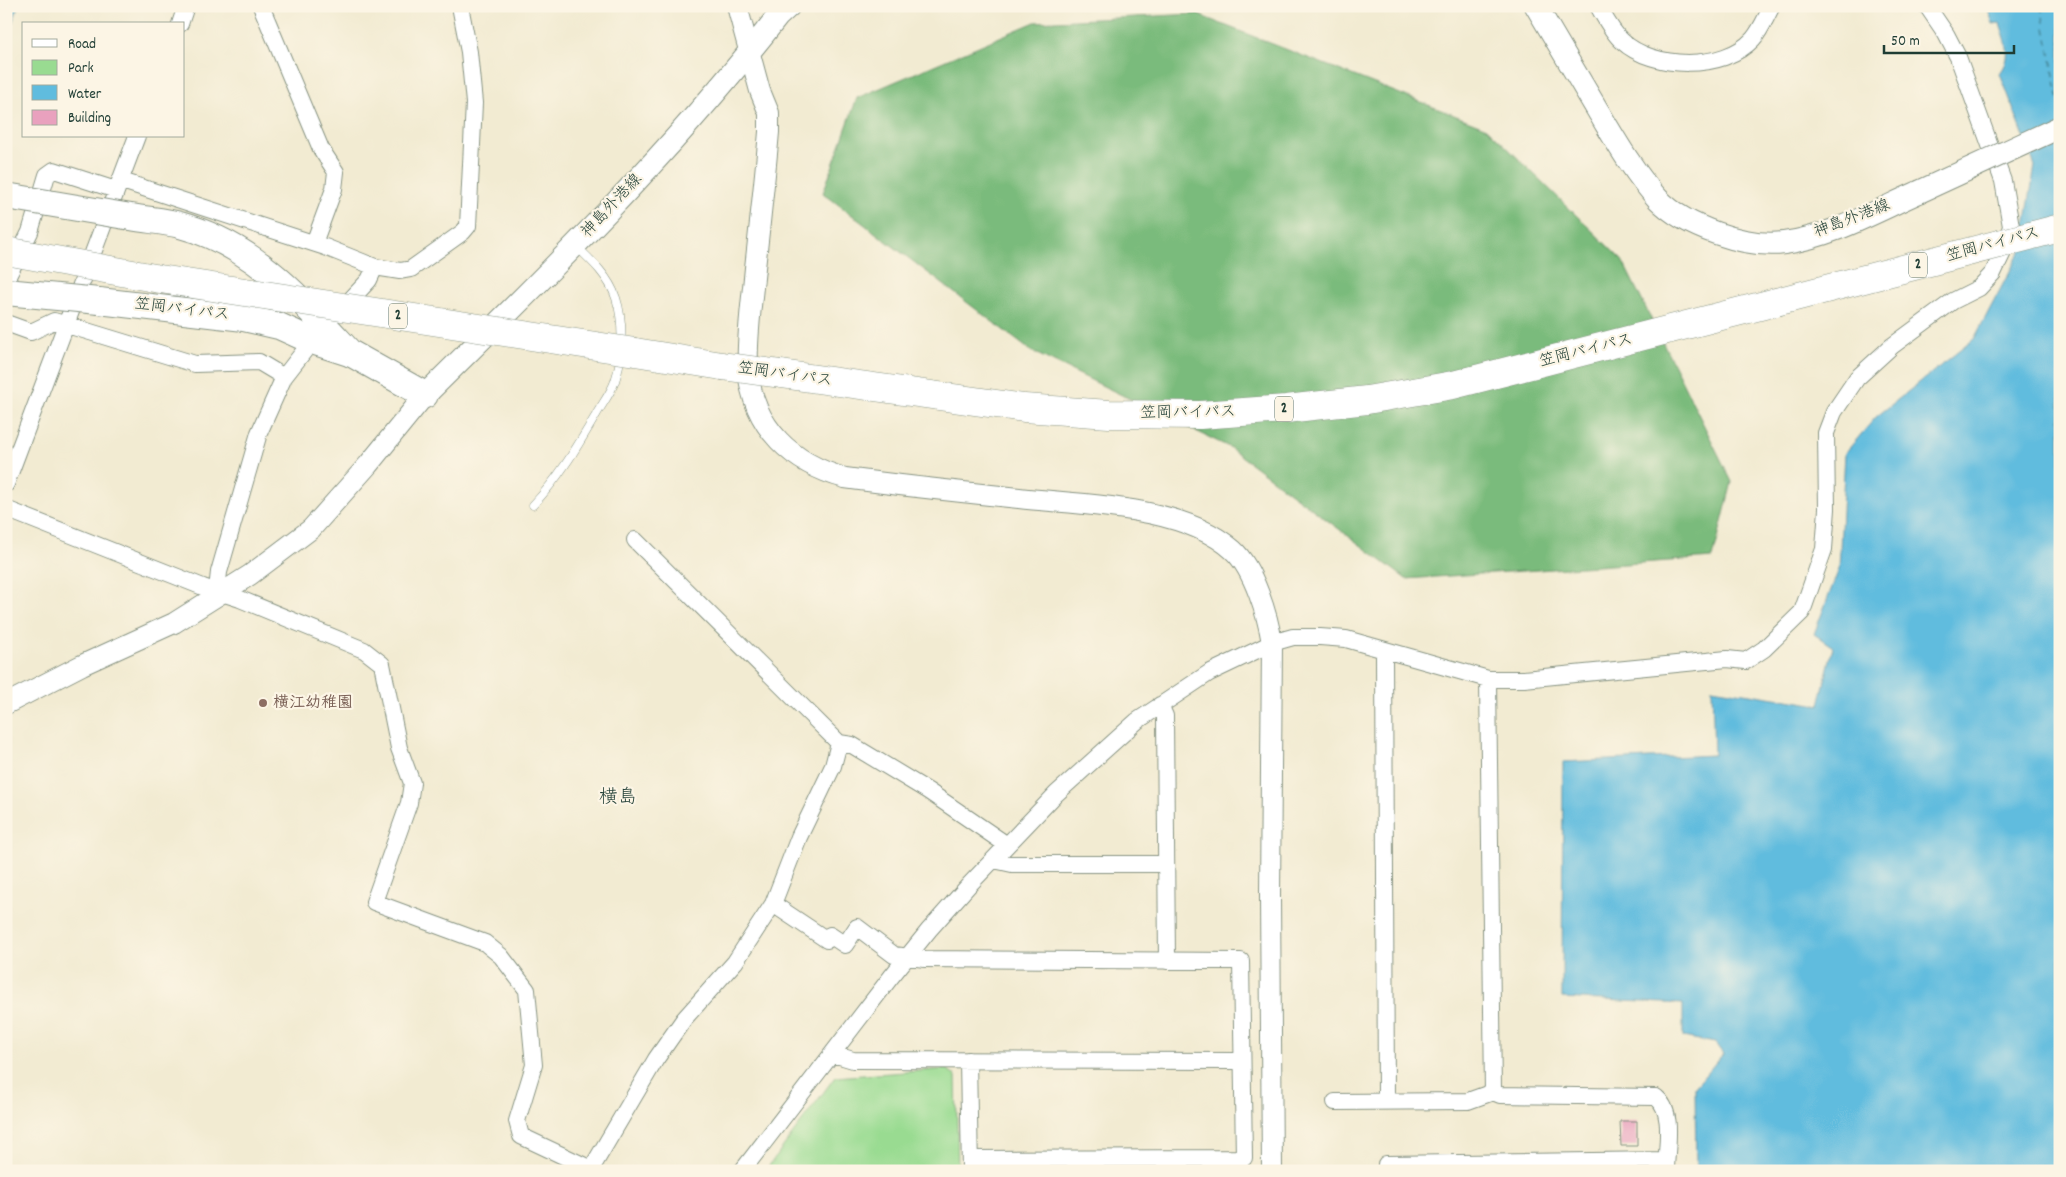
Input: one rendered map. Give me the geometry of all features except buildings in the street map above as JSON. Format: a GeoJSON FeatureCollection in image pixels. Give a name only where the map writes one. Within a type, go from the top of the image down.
{"type":"FeatureCollection","features":[{"type":"Feature","properties":{"kind":"highway","name":"笠岡バイパス"},"geometry":{"type":"LineString","coordinates":[[6,196],[180,225],[239,250],[264,266],[319,334],[425,396]]}},
{"type":"Feature","properties":{"kind":"highway","name":"笠岡バイパス"},"geometry":{"type":"LineString","coordinates":[[160,279],[722,366],[1005,406],[1109,414],[1200,415],[1286,409],[1367,400],[1453,385],[2060,228]]}},
{"type":"Feature","properties":{"kind":"highway","name":"2"},"geometry":{"type":"LineString","coordinates":[[6,251],[160,279]]}},
{"type":"Feature","properties":{"kind":"highway","name":"2"},"geometry":{"type":"LineString","coordinates":[[6,267],[160,279]]}},
{"type":"Feature","properties":{"kind":"highway","name":"笠岡バイパス"},"geometry":{"type":"LineString","coordinates":[[6,292],[244,318],[319,334]]}},
{"type":"Feature","properties":{"kind":"main road","name":"神島外港線"},"geometry":{"type":"LineString","coordinates":[[425,396],[576,246],[720,89],[778,16],[789,6]]}},
{"type":"Feature","properties":{"kind":"main road","name":"神島外港線"},"geometry":{"type":"LineString","coordinates":[[1536,6],[1622,151],[1659,200],[1691,222],[1720,234],[1751,242],[1783,243],[1828,232],[2060,127]]}},
{"type":"Feature","properties":{"kind":"street"},"geometry":{"type":"LineString","coordinates":[[181,22],[186,6]]}},
{"type":"Feature","properties":{"kind":"street"},"geometry":{"type":"LineString","coordinates":[[261,6],[320,149],[336,172],[334,189],[314,243]]}},
{"type":"Feature","properties":{"kind":"street"},"geometry":{"type":"LineString","coordinates":[[6,280],[30,232],[47,175],[54,170],[119,186],[314,243],[375,267],[400,271],[411,269],[468,226],[474,103],[469,52],[460,6]]}},
{"type":"Feature","properties":{"kind":"street"},"geometry":{"type":"LineString","coordinates":[[737,6],[768,113],[769,132],[752,302],[748,370],[757,405],[771,433],[796,458],[822,472],[845,478],[1138,510],[1208,531],[1235,551],[1250,575],[1268,620],[1272,643],[1270,896],[1272,1171]]}},
{"type":"Feature","properties":{"kind":"street"},"geometry":{"type":"LineString","coordinates":[[1598,6],[1622,42],[1646,55],[1677,63],[1703,63],[1730,56],[1753,39],[1772,6]]}},
{"type":"Feature","properties":{"kind":"street"},"geometry":{"type":"LineString","coordinates":[[742,1171],[928,930],[1007,845],[1056,794],[1137,721],[1209,673],[1272,643],[1293,637],[1320,636],[1346,640],[1488,678],[1524,679],[1727,659],[1746,661],[1764,650],[1802,612],[1824,548],[1827,509],[1826,433],[1834,412],[1857,378],[1892,346],[1953,301],[1979,288],[1997,265],[2004,250],[2011,226],[2003,181],[1958,57],[1946,34],[1927,6]]}},
{"type":"Feature","properties":{"kind":"street"},"geometry":{"type":"LineString","coordinates":[[6,484],[136,138]]}},
{"type":"Feature","properties":{"kind":"street"},"geometry":{"type":"LineString","coordinates":[[221,593],[218,581],[219,572],[254,452],[274,394],[284,377],[319,334],[369,280],[375,267]]}},
{"type":"Feature","properties":{"kind":"street"},"geometry":{"type":"LineString","coordinates":[[6,323],[31,332],[54,321],[195,364],[259,362],[284,377]]}},
{"type":"Feature","properties":{"kind":"street"},"geometry":{"type":"LineString","coordinates":[[6,704],[82,665],[174,624],[250,575],[311,529],[368,465],[425,396]]}},
{"type":"Feature","properties":{"kind":"street"},"geometry":{"type":"LineString","coordinates":[[6,509],[364,650],[382,664],[399,748],[412,783],[409,803],[374,902],[485,943],[501,956],[518,977],[527,990],[534,1065],[517,1120],[521,1136],[590,1170],[656,1059],[684,1019],[735,962],[773,904],[798,837],[833,766],[839,743]]}},
{"type":"Feature","properties":{"kind":"street"},"geometry":{"type":"LineString","coordinates":[[635,540],[839,743],[852,745],[928,791],[1007,845]]}},
{"type":"Feature","properties":{"kind":"street"},"geometry":{"type":"LineString","coordinates":[[1384,650],[1386,1102]]}},
{"type":"Feature","properties":{"kind":"street"},"geometry":{"type":"LineString","coordinates":[[1488,678],[1493,1092]]}},
{"type":"Feature","properties":{"kind":"street"},"geometry":{"type":"LineString","coordinates":[[1160,705],[1165,716],[1167,961]]}},
{"type":"Feature","properties":{"kind":"street"},"geometry":{"type":"LineString","coordinates":[[994,860],[1012,864],[1165,864]]}},
{"type":"Feature","properties":{"kind":"street"},"geometry":{"type":"LineString","coordinates":[[773,904],[827,940],[830,935],[844,945],[857,927],[894,955],[908,957],[925,959],[1240,961],[1244,1158],[970,1165],[968,1060]]}},
{"type":"Feature","properties":{"kind":"street"},"geometry":{"type":"LineString","coordinates":[[833,1054],[853,1060],[1242,1061]]}},
{"type":"Feature","properties":{"kind":"street"},"geometry":{"type":"LineString","coordinates":[[1335,1102],[1468,1101],[1493,1092],[1500,1095],[1656,1096],[1664,1103],[1667,1112],[1666,1166],[1386,1164],[1386,1171]]}},
{"type":"Feature","properties":{"kind":"lane"},"geometry":{"type":"LineString","coordinates":[[533,505],[554,484],[568,462],[615,382],[620,361],[620,323],[616,298],[602,270],[576,246]]}},
{"type":"Feature","properties":{"kind":"green space"},"geometry":{"type":"Polygon","coordinates":[[[1196,14],[1487,128],[1622,260],[1732,482],[1713,558],[1406,579],[1229,447],[1031,351],[823,193],[857,98],[1035,22],[1196,14]]]}},
{"type":"Feature","properties":{"kind":"green space"},"geometry":{"type":"Polygon","coordinates":[[[947,1069],[956,1076],[958,1171],[765,1171],[835,1077],[947,1069]]]}},
{"type":"Feature","properties":{"kind":"water"},"geometry":{"type":"Polygon","coordinates":[[[6,6],[18,6],[6,41],[6,6]]]}},
{"type":"Feature","properties":{"kind":"water"},"geometry":{"type":"Polygon","coordinates":[[[1987,6],[2060,6],[2060,1171],[1696,1171],[1695,1087],[1723,1054],[1715,1043],[1683,1037],[1683,1004],[1562,998],[1563,762],[1714,755],[1712,688],[1819,705],[1833,647],[1814,634],[1839,569],[1845,453],[1876,417],[1974,339],[2021,250],[2035,166],[2000,73],[2004,67],[2007,55],[2004,36],[2000,23],[1993,24],[1987,6]]]}},
{"type":"Feature","properties":{"kind":"ferry route"},"geometry":{"type":"LineString","coordinates":[[2041,6],[2060,107]]}},
{"type":"Feature","properties":{"kind":"place","name":"横江幼稚園"},"geometry":{"type":"Point","coordinates":[263,703]}},
{"type":"Feature","properties":{"kind":"district","name":"横島"},"geometry":{"type":"Point","coordinates":[618,798]}}]}
